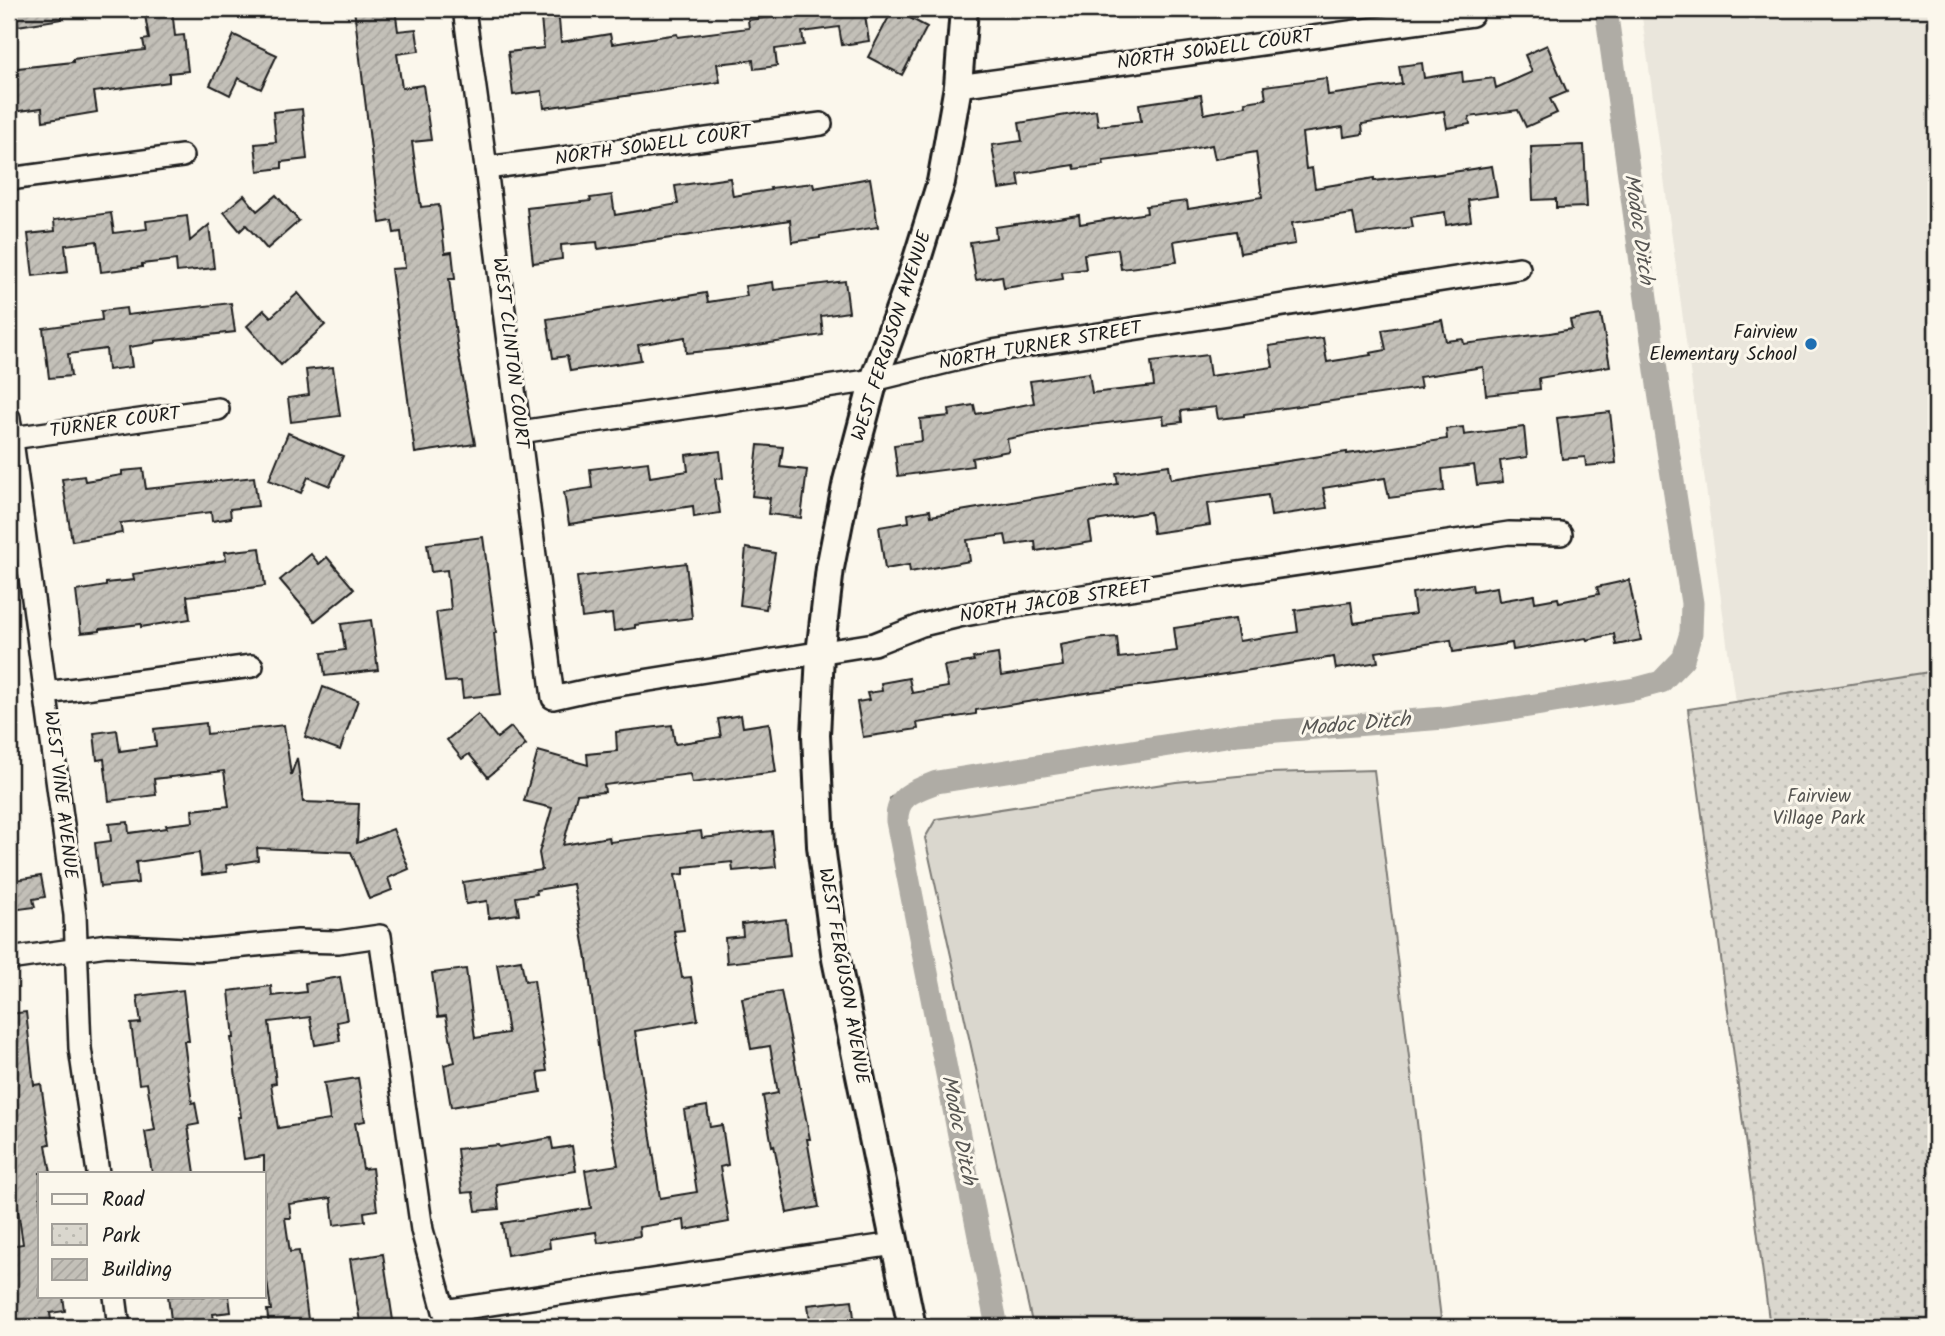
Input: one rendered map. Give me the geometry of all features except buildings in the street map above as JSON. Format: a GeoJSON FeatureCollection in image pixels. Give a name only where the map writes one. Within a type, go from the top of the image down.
{"type":"FeatureCollection","features":[{"type":"Feature","properties":{"kind":"street","name":"WEST CLINTON COURT"},"geometry":{"type":"LineString","coordinates":[[464,9],[553,698]]}},
{"type":"Feature","properties":{"kind":"street","name":"WEST FERGUSON AVENUE"},"geometry":{"type":"LineString","coordinates":[[912,1327],[836,959],[826,894],[816,736],[830,568],[847,481],[874,380],[913,272],[941,182],[958,86],[964,9]]}},
{"type":"Feature","properties":{"kind":"street","name":"NORTH SOWELL COURT"},"geometry":{"type":"LineString","coordinates":[[958,86],[1472,15]]}},
{"type":"Feature","properties":{"kind":"street","name":"NORTH SOWELL COURT"},"geometry":{"type":"LineString","coordinates":[[486,168],[821,124]]}},
{"type":"Feature","properties":{"kind":"street"},"geometry":{"type":"LineString","coordinates":[[9,179],[182,156]]}},
{"type":"Feature","properties":{"kind":"street","name":"NORTH TURNER STREET"},"geometry":{"type":"LineString","coordinates":[[520,432],[874,380],[992,351],[1520,268]]}},
{"type":"Feature","properties":{"kind":"street","name":"TURNER COURT"},"geometry":{"type":"LineString","coordinates":[[10,428],[218,409]]}},
{"type":"Feature","properties":{"kind":"street","name":"WEST VINE AVENUE"},"geometry":{"type":"LineString","coordinates":[[10,428],[75,915],[80,1048],[97,1172]]}},
{"type":"Feature","properties":{"kind":"street","name":"NORTH JACOB STREET"},"geometry":{"type":"LineString","coordinates":[[553,698],[593,689],[874,644],[922,625],[1014,606],[1509,533],[1561,534]]}},
{"type":"Feature","properties":{"kind":"street"},"geometry":{"type":"LineString","coordinates":[[47,693],[252,666]]}},
{"type":"Feature","properties":{"kind":"street"},"geometry":{"type":"LineString","coordinates":[[9,959],[107,945],[204,950],[299,941],[338,942],[380,936],[422,1230],[444,1311],[894,1244]]}},
{"type":"Feature","properties":{"kind":"street"},"geometry":{"type":"LineString","coordinates":[[115,1298],[119,1327]]}},
{"type":"Feature","properties":{"kind":"shaded area","name":"Fairview Elementary School"},"geometry":{"type":"Polygon","coordinates":[[[1708,9],[1936,9],[1936,671],[1735,702],[1642,17],[1708,9]]]}},
{"type":"Feature","properties":{"kind":"green space","name":"Fairview Village Park"},"geometry":{"type":"Polygon","coordinates":[[[1936,671],[1936,1327],[1770,1327],[1688,709],[1936,671]]]}},
{"type":"Feature","properties":{"kind":"green space"},"geometry":{"type":"Polygon","coordinates":[[[1374,770],[1442,1327],[1033,1327],[925,838],[936,819],[1176,782],[1269,773],[1374,770]]]}},
{"type":"Feature","properties":{"kind":"waterway","name":"Modoc Ditch"},"geometry":{"type":"LineString","coordinates":[[997,1327],[897,821],[904,799],[937,782],[1239,734],[1444,718],[1635,689],[1661,682],[1683,659],[1691,633],[1692,603],[1659,392],[1606,9]]}},
{"type":"Feature","properties":{"kind":"waterway"},"geometry":{"type":"LineString","coordinates":[[892,799],[899,804]]}},
{"type":"Feature","properties":{"kind":"place","name":"Fairview Elementary School"},"geometry":{"type":"Point","coordinates":[1811,344]}}]}
